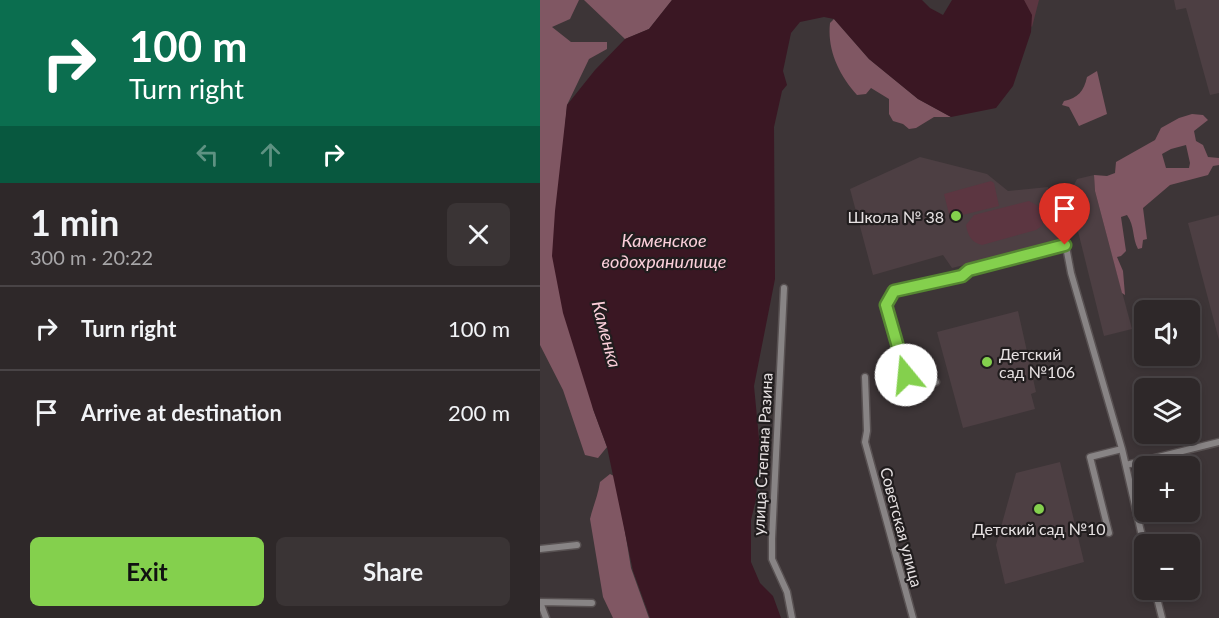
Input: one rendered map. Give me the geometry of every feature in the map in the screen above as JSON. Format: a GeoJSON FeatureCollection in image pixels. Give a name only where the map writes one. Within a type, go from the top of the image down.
{"type":"FeatureCollection","features":[{"type":"Feature","properties":{"kind":"street"},"geometry":{"type":"LineString","coordinates":[[1064,236],[1071,273],[1122,449],[1142,534]]}},
{"type":"Feature","properties":{"kind":"street"},"geometry":{"type":"LineString","coordinates":[[936,382],[928,385],[906,375],[886,305],[894,291],[962,276],[969,270],[1065,245]]}},
{"type":"Feature","properties":{"kind":"street","name":"улица Степана Разина"},"geometry":{"type":"LineString","coordinates":[[784,288],[773,480],[772,559],[787,592],[792,618]]}},
{"type":"Feature","properties":{"kind":"street","name":"Советская улица"},"geometry":{"type":"LineString","coordinates":[[865,377],[866,442],[913,618]]}},
{"type":"Feature","properties":{"kind":"street"},"geometry":{"type":"LineString","coordinates":[[1126,465],[1219,442]]}},
{"type":"Feature","properties":{"kind":"street"},"geometry":{"type":"LineString","coordinates":[[1109,533],[1090,457],[1122,449]]}},
{"type":"Feature","properties":{"kind":"street"},"geometry":{"type":"LineString","coordinates":[[540,549],[577,545]]}},
{"type":"Feature","properties":{"kind":"street"},"geometry":{"type":"LineString","coordinates":[[1158,600],[1162,618]]}},
{"type":"Feature","properties":{"kind":"street"},"geometry":{"type":"LineString","coordinates":[[546,618],[540,602],[592,603]]}},
{"type":"Feature","properties":{"kind":"shaded area"},"geometry":{"type":"Polygon","coordinates":[[[540,0],[579,0],[570,19],[552,27],[571,42],[607,42],[607,49],[589,59],[567,105],[563,150],[593,409],[607,447],[598,458],[585,455],[563,390],[540,345],[540,0]]]}},
{"type":"Feature","properties":{"kind":"shaded area"},"geometry":{"type":"Polygon","coordinates":[[[584,0],[672,0],[649,29],[625,39],[584,0]]]}},
{"type":"Feature","properties":{"kind":"shaded area"},"geometry":{"type":"Polygon","coordinates":[[[1016,0],[1039,0],[1032,27],[1029,24],[1016,0]]]}},
{"type":"Feature","properties":{"kind":"shaded area"},"geometry":{"type":"Polygon","coordinates":[[[1174,0],[1219,0],[1219,93],[1210,95],[1186,8],[1176,10],[1174,0]]]}},
{"type":"Feature","properties":{"kind":"shaded area"},"geometry":{"type":"Polygon","coordinates":[[[834,19],[869,59],[918,99],[951,117],[934,117],[916,128],[909,129],[893,121],[889,114],[889,99],[871,88],[866,94],[857,95],[840,71],[832,52],[830,23],[834,19]]]}},
{"type":"Feature","properties":{"kind":"shaded area"},"geometry":{"type":"Polygon","coordinates":[[[1097,71],[1107,114],[1079,126],[1069,107],[1062,105],[1064,101],[1080,93],[1087,77],[1097,71]]]}},
{"type":"Feature","properties":{"kind":"shaded area"},"geometry":{"type":"Polygon","coordinates":[[[1192,114],[1203,115],[1208,120],[1194,131],[1196,141],[1203,145],[1208,157],[1219,158],[1219,165],[1213,166],[1208,175],[1170,185],[1143,208],[1147,239],[1143,240],[1142,248],[1138,249],[1127,215],[1121,217],[1126,251],[1117,257],[1123,271],[1125,295],[1122,293],[1095,191],[1094,175],[1107,176],[1115,173],[1116,162],[1155,140],[1161,128],[1192,114]],[[1186,145],[1162,154],[1166,168],[1189,168],[1186,145]]]}},
{"type":"Feature","properties":{"kind":"shaded area","name":"Школа № 38"},"geometry":{"type":"Polygon","coordinates":[[[920,157],[987,174],[1008,191],[1048,187],[1062,241],[952,268],[943,255],[873,275],[850,189],[920,157]]]}},
{"type":"Feature","properties":{"kind":"shaded area"},"geometry":{"type":"Polygon","coordinates":[[[1094,175],[1095,191],[1132,329],[1104,336],[1069,195],[1077,179],[1094,175]]]}},
{"type":"Feature","properties":{"kind":"shaded area"},"geometry":{"type":"Polygon","coordinates":[[[991,181],[994,183],[999,206],[950,218],[944,194],[991,181]]]}},
{"type":"Feature","properties":{"kind":"shaded area"},"geometry":{"type":"Polygon","coordinates":[[[1029,201],[1040,207],[1044,213],[1042,226],[1036,230],[982,245],[971,238],[966,225],[974,215],[1029,201]]]}},
{"type":"Feature","properties":{"kind":"shaded area"},"geometry":{"type":"Polygon","coordinates":[[[1219,215],[1219,340],[1188,223],[1219,215]]]}},
{"type":"Feature","properties":{"kind":"shaded area","name":"Детский сад №106"},"geometry":{"type":"Polygon","coordinates":[[[1018,311],[1036,392],[1031,394],[1035,409],[963,428],[937,332],[1018,311]]]}},
{"type":"Feature","properties":{"kind":"shaded area","name":"Детский сад №10"},"geometry":{"type":"Polygon","coordinates":[[[1060,462],[1084,562],[1005,584],[996,545],[1016,473],[1060,462]]]}},
{"type":"Feature","properties":{"kind":"shaded area"},"geometry":{"type":"Polygon","coordinates":[[[610,474],[616,477],[631,568],[649,618],[613,618],[603,597],[590,519],[600,482],[610,474]]]}},
{"type":"Feature","properties":{"kind":"water","name":"Каменское водохранилище"},"geometry":{"type":"Polygon","coordinates":[[[672,0],[922,0],[930,8],[943,15],[952,0],[1024,0],[1032,15],[1031,32],[1013,86],[996,108],[951,117],[918,99],[869,59],[834,19],[824,17],[800,22],[791,33],[783,71],[787,85],[782,91],[774,127],[775,279],[754,386],[760,449],[756,499],[751,520],[751,562],[760,583],[773,596],[781,618],[650,618],[633,571],[607,447],[563,313],[552,256],[567,105],[595,70],[625,39],[649,29],[672,0]]]}},
{"type":"Feature","properties":{"kind":"place","name":"Школа № 38"},"geometry":{"type":"Point","coordinates":[956,216]}},
{"type":"Feature","properties":{"kind":"place","name":"Детский сад №106"},"geometry":{"type":"Point","coordinates":[987,362]}},
{"type":"Feature","properties":{"kind":"place","name":"Детский сад №10"},"geometry":{"type":"Point","coordinates":[1039,509]}},
{"type":"Feature","properties":{"kind":"route"},"geometry":{"type":"LineString","coordinates":[[906,375],[886,305],[894,291],[962,276],[969,270],[1065,245]]}},
{"type":"Feature","properties":{"kind":"water label","name":"Каменка"},"geometry":{"type":"Point","coordinates":[607,334]}}]}
